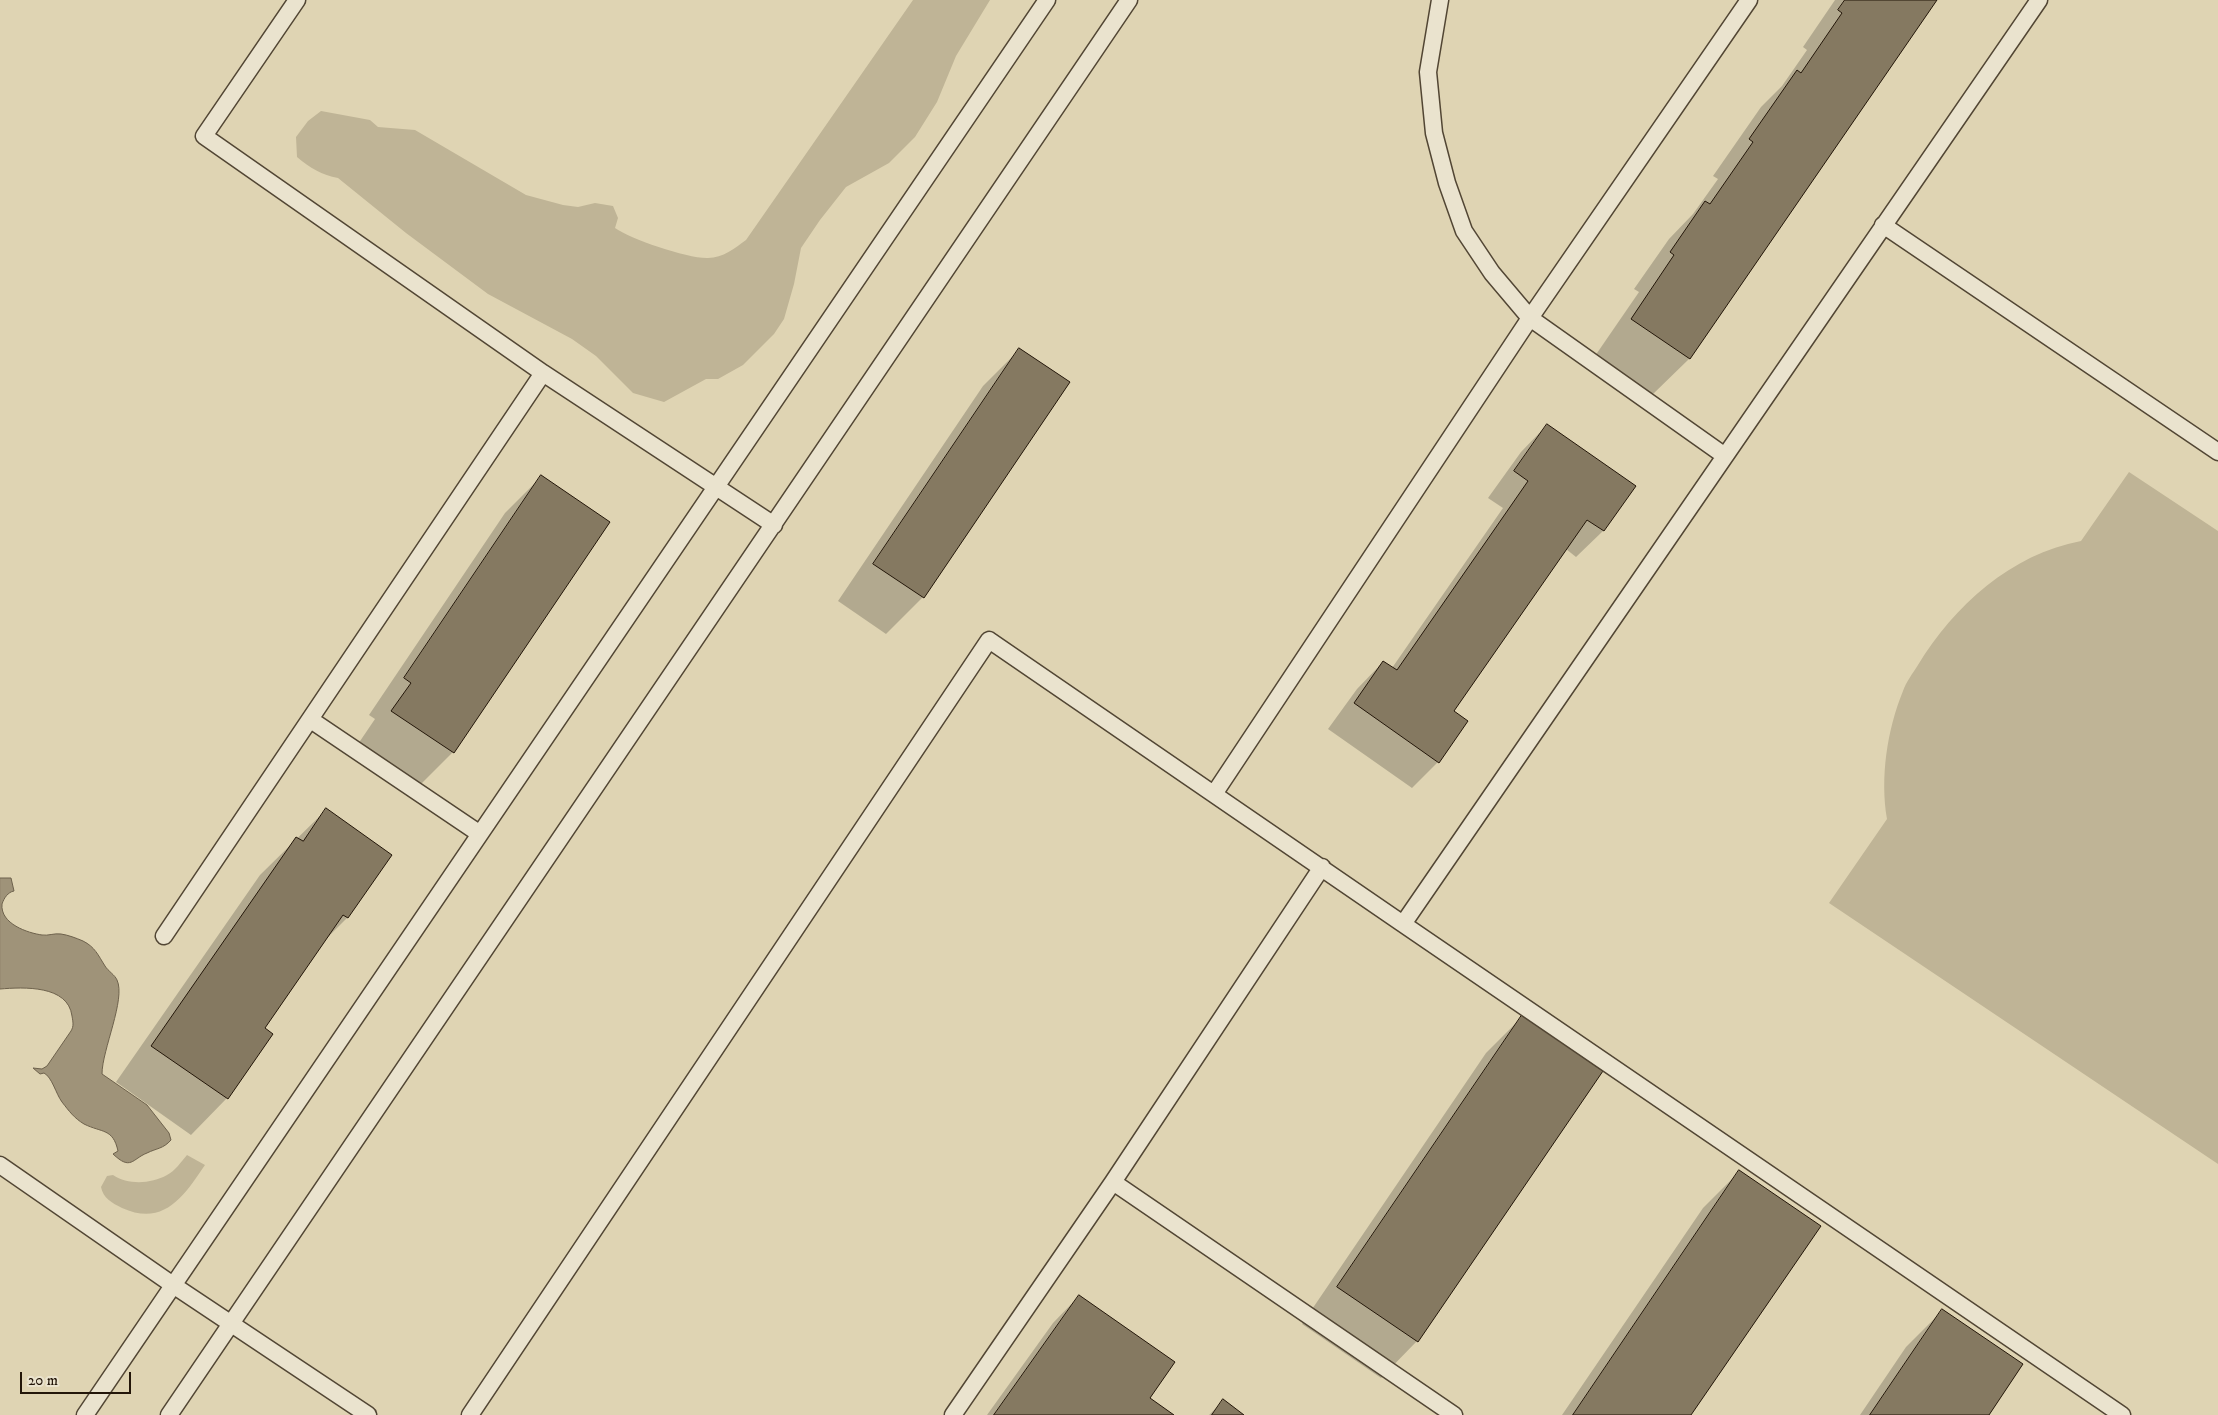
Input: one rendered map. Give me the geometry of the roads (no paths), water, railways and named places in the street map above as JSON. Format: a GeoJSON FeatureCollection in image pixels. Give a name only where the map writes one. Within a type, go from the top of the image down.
{"type":"FeatureCollection","features":[{"type":"Feature","properties":{"kind":"lane"},"geometry":{"type":"LineString","coordinates":[[297,0],[204,136],[543,373],[774,525]]}},
{"type":"Feature","properties":{"kind":"lane"},"geometry":{"type":"LineString","coordinates":[[85,1415],[1047,0]]}},
{"type":"Feature","properties":{"kind":"lane"},"geometry":{"type":"LineString","coordinates":[[169,1415],[1129,0]]}},
{"type":"Feature","properties":{"kind":"lane"},"geometry":{"type":"LineString","coordinates":[[1440,0],[1428,72],[1434,133],[1447,183],[1464,231],[1492,273],[1530,318],[1725,456]]}},
{"type":"Feature","properties":{"kind":"lane"},"geometry":{"type":"LineString","coordinates":[[1214,794],[1530,318],[1749,0]]}},
{"type":"Feature","properties":{"kind":"lane"},"geometry":{"type":"LineString","coordinates":[[1403,924],[2039,0]]}},
{"type":"Feature","properties":{"kind":"lane"},"geometry":{"type":"LineString","coordinates":[[1883,225],[2218,452]]}},
{"type":"Feature","properties":{"kind":"lane"},"geometry":{"type":"LineString","coordinates":[[164,936],[543,373]]}},
{"type":"Feature","properties":{"kind":"lane"},"geometry":{"type":"LineString","coordinates":[[470,1415],[988,640],[2122,1415]]}},
{"type":"Feature","properties":{"kind":"lane"},"geometry":{"type":"LineString","coordinates":[[311,720],[480,834]]}},
{"type":"Feature","properties":{"kind":"lane"},"geometry":{"type":"LineString","coordinates":[[953,1415],[1113,1182],[1322,867]]}},
{"type":"Feature","properties":{"kind":"lane"},"geometry":{"type":"LineString","coordinates":[[0,1165],[173,1285],[368,1415]]}},
{"type":"Feature","properties":{"kind":"lane"},"geometry":{"type":"LineString","coordinates":[[1113,1182],[1454,1415]]}}]}
